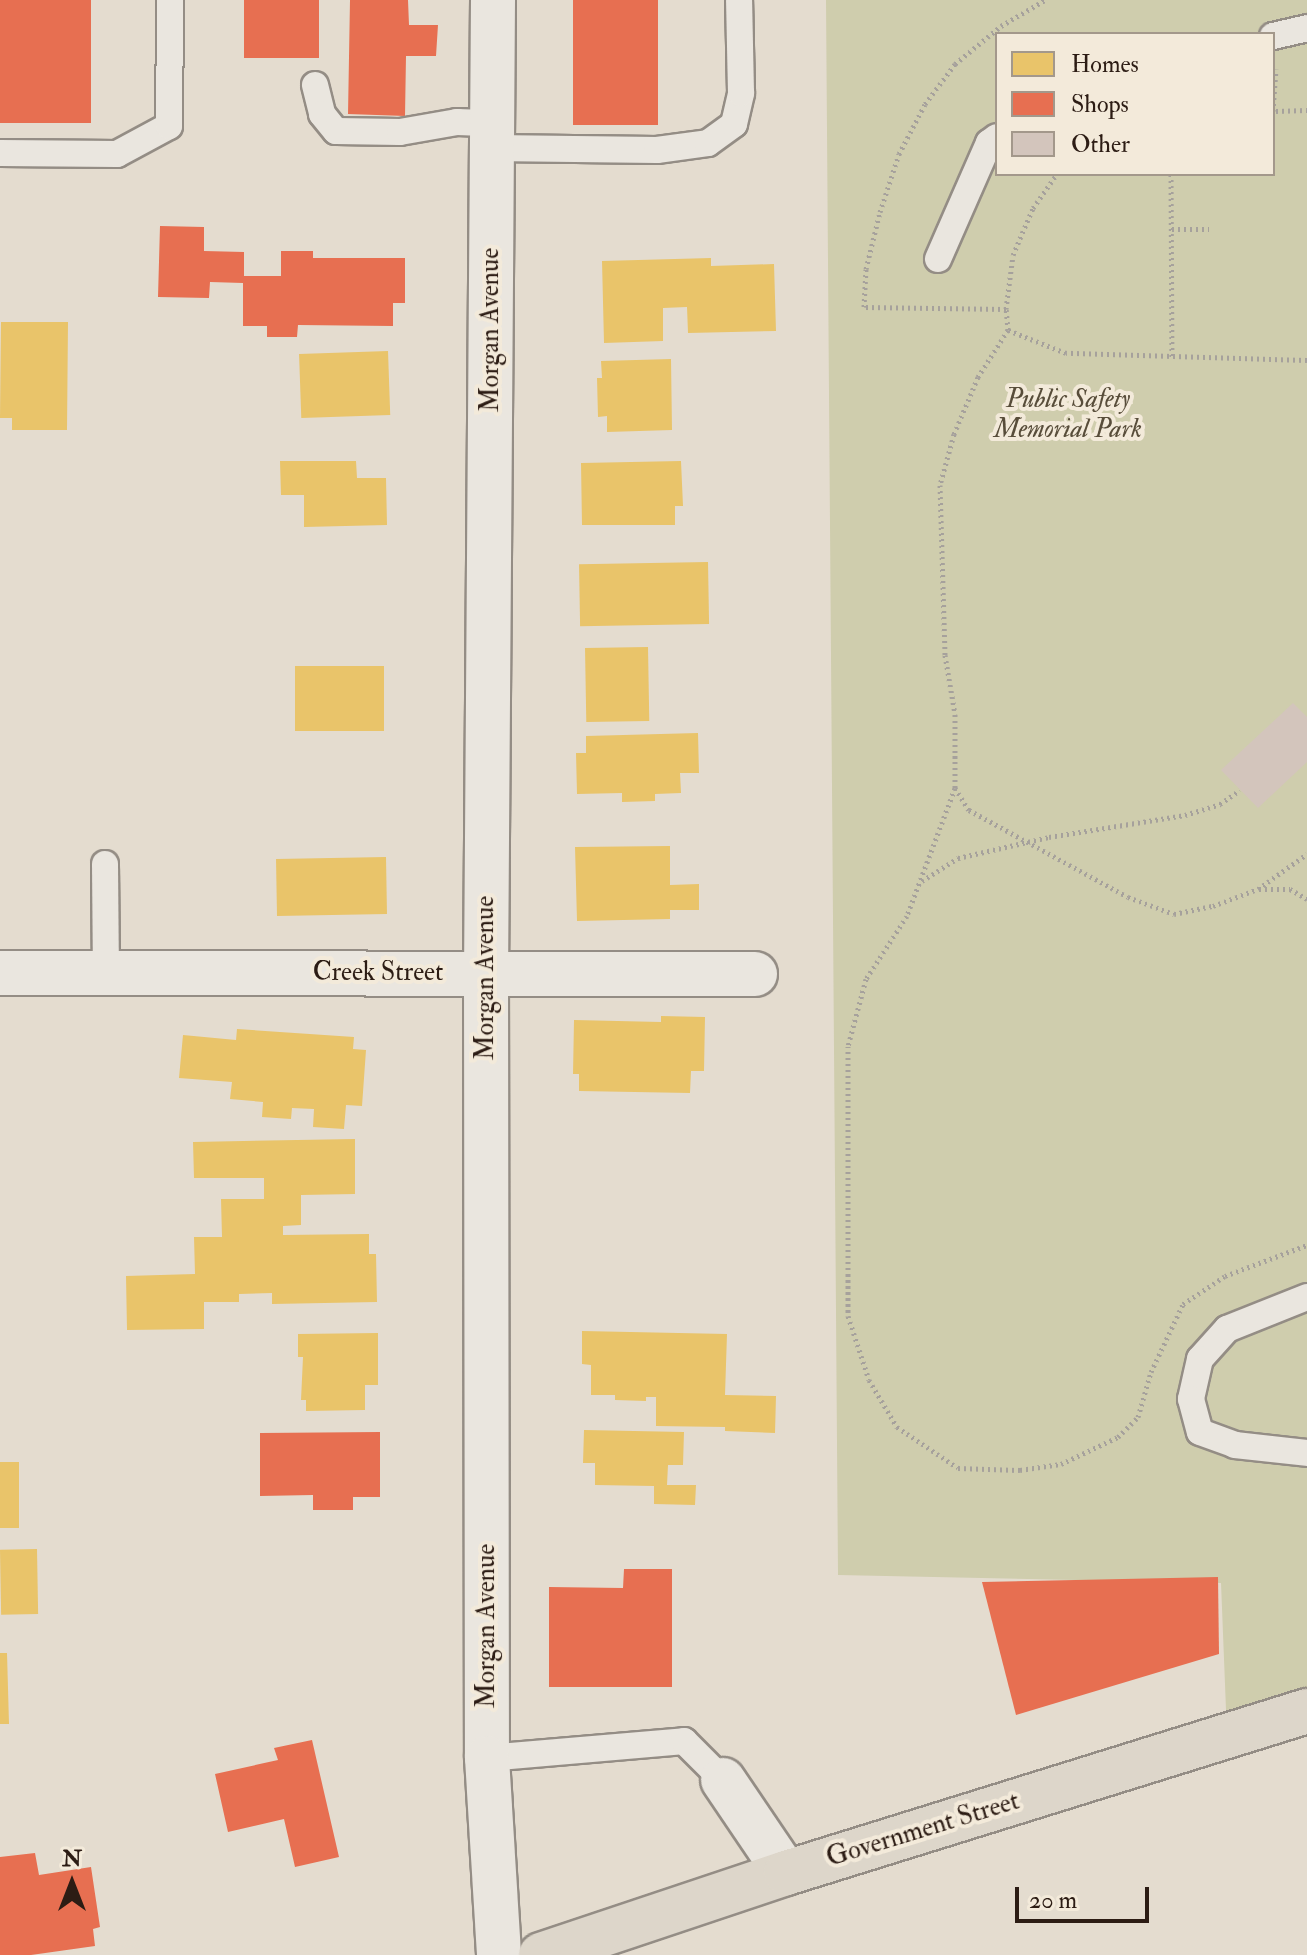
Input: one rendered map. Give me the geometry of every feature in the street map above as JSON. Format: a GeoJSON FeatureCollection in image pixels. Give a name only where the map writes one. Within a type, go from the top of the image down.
{"type":"FeatureCollection","features":[{"type":"Feature","properties":{"kind":"main road","name":"Government Street"},"geometry":{"type":"LineString","coordinates":[[541,1955],[786,1873],[1307,1711]]}},
{"type":"Feature","properties":{"kind":"street","name":"Morgan Avenue"},"geometry":{"type":"LineString","coordinates":[[493,0],[486,974],[487,1758],[499,1955]]}},
{"type":"Feature","properties":{"kind":"street","name":"Creek Street"},"geometry":{"type":"LineString","coordinates":[[0,973],[755,974]]}},
{"type":"Feature","properties":{"kind":"street"},"geometry":{"type":"LineString","coordinates":[[723,1780],[786,1873]]}},
{"type":"Feature","properties":{"kind":"lane"},"geometry":{"type":"LineString","coordinates":[[0,153],[117,154],[169,126],[170,0]]}},
{"type":"Feature","properties":{"kind":"lane"},"geometry":{"type":"LineString","coordinates":[[315,85],[322,114],[336,131],[400,132],[457,122],[492,136],[657,150],[708,143],[734,124],[741,93],[739,0]]}},
{"type":"Feature","properties":{"kind":"lane"},"geometry":{"type":"LineString","coordinates":[[1275,36],[1307,28]]}},
{"type":"Feature","properties":{"kind":"lane"},"geometry":{"type":"LineString","coordinates":[[938,259],[989,143],[995,138]]}},
{"type":"Feature","properties":{"kind":"lane"},"geometry":{"type":"LineString","coordinates":[[105,864],[106,973]]}},
{"type":"Feature","properties":{"kind":"lane"},"geometry":{"type":"LineString","coordinates":[[1307,1297],[1227,1329],[1200,1359],[1191,1399],[1200,1432],[1235,1445],[1307,1453]]}},
{"type":"Feature","properties":{"kind":"lane"},"geometry":{"type":"LineString","coordinates":[[487,1758],[684,1741],[723,1780]]}},
{"type":"Feature","properties":{"kind":"path"},"geometry":{"type":"LineString","coordinates":[[1276,111],[1307,110]]}},
{"type":"Feature","properties":{"kind":"path"},"geometry":{"type":"LineString","coordinates":[[1056,176],[1033,208],[1013,255],[1006,309],[1008,330],[978,377],[954,434],[940,485],[945,655],[955,714],[955,788],[907,916],[866,979],[848,1046],[848,1316],[869,1380],[897,1427],[958,1468],[1020,1470],[1061,1464],[1118,1437],[1138,1417],[1151,1372],[1183,1304],[1225,1276],[1307,1245]]}},
{"type":"Feature","properties":{"kind":"path"},"geometry":{"type":"LineString","coordinates":[[1171,176],[1172,357]]}},
{"type":"Feature","properties":{"kind":"path"},"geometry":{"type":"LineString","coordinates":[[1172,229],[1209,229]]}},
{"type":"Feature","properties":{"kind":"path"},"geometry":{"type":"LineString","coordinates":[[1008,330],[1066,353],[1307,360]]}},
{"type":"Feature","properties":{"kind":"path"},"geometry":{"type":"LineString","coordinates":[[955,788],[969,810],[1128,897],[1174,914],[1213,906],[1258,889],[1307,854]]}},
{"type":"Feature","properties":{"kind":"path"},"geometry":{"type":"LineString","coordinates":[[922,882],[958,858],[1026,842],[1185,815],[1220,804],[1240,790]]}},
{"type":"Feature","properties":{"kind":"path"},"geometry":{"type":"LineString","coordinates":[[1258,889],[1290,889],[1307,899]]}},
{"type":"Feature","properties":{"kind":"green space","name":"Public Safety Memorial Park"},"geometry":{"type":"Polygon","coordinates":[[[826,0],[1307,0],[1307,1711],[1227,1735],[1221,1583],[838,1575],[826,0]]]}},
{"type":"Feature","properties":{"kind":"building: Homes"},"geometry":{"type":"Polygon","coordinates":[[[711,258],[711,266],[774,264],[776,331],[688,333],[687,307],[663,308],[663,341],[604,343],[602,261],[711,258]]]}},
{"type":"Feature","properties":{"kind":"building: Homes"},"geometry":{"type":"Polygon","coordinates":[[[1,322],[68,322],[67,430],[12,430],[12,418],[0,418],[1,322]]]}},
{"type":"Feature","properties":{"kind":"building: Homes"},"geometry":{"type":"Polygon","coordinates":[[[388,351],[390,415],[301,418],[299,354],[388,351]]]}},
{"type":"Feature","properties":{"kind":"building: Homes"},"geometry":{"type":"Polygon","coordinates":[[[671,359],[672,430],[607,432],[607,416],[598,417],[597,378],[602,378],[601,361],[671,359]]]}},
{"type":"Feature","properties":{"kind":"building: Homes"},"geometry":{"type":"Polygon","coordinates":[[[280,461],[356,461],[357,478],[386,478],[387,525],[304,527],[304,495],[281,495],[280,461]]]}},
{"type":"Feature","properties":{"kind":"building: Homes"},"geometry":{"type":"Polygon","coordinates":[[[681,461],[683,506],[675,506],[675,525],[582,525],[581,463],[681,461]]]}},
{"type":"Feature","properties":{"kind":"building: Homes"},"geometry":{"type":"Polygon","coordinates":[[[708,562],[709,624],[580,626],[579,564],[708,562]]]}},
{"type":"Feature","properties":{"kind":"building: Homes"},"geometry":{"type":"Polygon","coordinates":[[[648,647],[649,721],[586,722],[585,648],[648,647]]]}},
{"type":"Feature","properties":{"kind":"building: Homes"},"geometry":{"type":"Polygon","coordinates":[[[295,666],[384,666],[384,731],[295,731],[295,666]]]}},
{"type":"Feature","properties":{"kind":"building: Homes"},"geometry":{"type":"Polygon","coordinates":[[[698,733],[699,773],[680,773],[681,793],[655,794],[655,801],[622,802],[622,793],[577,794],[576,753],[586,753],[586,736],[698,733]]]}},
{"type":"Feature","properties":{"kind":"building: Homes"},"geometry":{"type":"Polygon","coordinates":[[[670,846],[670,885],[699,884],[699,910],[670,910],[670,919],[577,921],[575,847],[670,846]]]}},
{"type":"Feature","properties":{"kind":"building: Homes"},"geometry":{"type":"Polygon","coordinates":[[[386,857],[387,914],[277,916],[276,859],[386,857]]]}},
{"type":"Feature","properties":{"kind":"building: Homes"},"geometry":{"type":"Polygon","coordinates":[[[661,1016],[705,1017],[704,1071],[691,1071],[690,1093],[579,1091],[579,1074],[573,1074],[574,1020],[661,1022],[661,1016]]]}},
{"type":"Feature","properties":{"kind":"building: Homes"},"geometry":{"type":"Polygon","coordinates":[[[237,1029],[354,1037],[353,1049],[366,1050],[362,1106],[346,1105],[344,1129],[313,1127],[314,1109],[292,1108],[291,1119],[262,1117],[263,1102],[230,1099],[232,1082],[179,1078],[183,1035],[236,1040],[237,1029]]]}},
{"type":"Feature","properties":{"kind":"building: Homes"},"geometry":{"type":"Polygon","coordinates":[[[355,1139],[355,1194],[301,1195],[301,1225],[283,1226],[283,1235],[369,1234],[369,1254],[376,1254],[377,1302],[272,1304],[272,1293],[239,1294],[239,1302],[204,1302],[204,1329],[127,1330],[126,1276],[195,1274],[194,1237],[222,1237],[221,1199],[264,1199],[264,1178],[194,1178],[193,1142],[355,1139]]]}},
{"type":"Feature","properties":{"kind":"building: Homes"},"geometry":{"type":"Polygon","coordinates":[[[582,1331],[727,1334],[725,1395],[776,1396],[775,1433],[725,1431],[725,1427],[656,1426],[656,1397],[646,1397],[646,1401],[615,1400],[615,1395],[591,1395],[591,1365],[582,1364],[582,1331]]]}},
{"type":"Feature","properties":{"kind":"building: Homes"},"geometry":{"type":"Polygon","coordinates":[[[378,1333],[378,1385],[365,1385],[365,1410],[306,1411],[306,1400],[301,1400],[303,1357],[298,1357],[298,1334],[378,1333]]]}},
{"type":"Feature","properties":{"kind":"building: Homes"},"geometry":{"type":"Polygon","coordinates":[[[584,1430],[684,1432],[683,1465],[668,1465],[667,1485],[696,1485],[695,1505],[654,1504],[654,1486],[595,1485],[595,1463],[583,1463],[584,1430]]]}},
{"type":"Feature","properties":{"kind":"building: Homes"},"geometry":{"type":"Polygon","coordinates":[[[0,1462],[19,1462],[19,1528],[0,1528],[0,1462]]]}},
{"type":"Feature","properties":{"kind":"building: Homes"},"geometry":{"type":"Polygon","coordinates":[[[37,1549],[38,1614],[1,1615],[0,1550],[37,1549]]]}},
{"type":"Feature","properties":{"kind":"building: Homes"},"geometry":{"type":"Polygon","coordinates":[[[0,1653],[7,1653],[9,1724],[0,1724],[0,1653]]]}},
{"type":"Feature","properties":{"kind":"building: Shops"},"geometry":{"type":"Polygon","coordinates":[[[0,0],[91,0],[91,123],[0,123],[0,0]]]}},
{"type":"Feature","properties":{"kind":"building: Shops"},"geometry":{"type":"Polygon","coordinates":[[[244,0],[319,0],[319,58],[244,58],[244,0]]]}},
{"type":"Feature","properties":{"kind":"building: Shops"},"geometry":{"type":"Polygon","coordinates":[[[350,0],[408,0],[409,25],[438,25],[436,56],[406,56],[405,116],[348,114],[350,0]]]}},
{"type":"Feature","properties":{"kind":"building: Shops"},"geometry":{"type":"Polygon","coordinates":[[[573,0],[658,0],[658,125],[573,125],[573,0]]]}},
{"type":"Feature","properties":{"kind":"building: Shops"},"geometry":{"type":"Polygon","coordinates":[[[160,226],[204,227],[204,251],[244,252],[244,276],[281,276],[281,251],[313,251],[313,258],[405,258],[405,303],[393,303],[393,326],[298,325],[297,337],[267,337],[267,326],[243,326],[243,283],[210,282],[209,298],[158,297],[160,226]]]}},
{"type":"Feature","properties":{"kind":"building: Shops"},"geometry":{"type":"Polygon","coordinates":[[[380,1432],[380,1497],[353,1497],[353,1510],[313,1510],[313,1495],[260,1496],[260,1433],[380,1432]]]}},
{"type":"Feature","properties":{"kind":"building: Shops"},"geometry":{"type":"Polygon","coordinates":[[[624,1569],[672,1569],[672,1687],[549,1687],[549,1587],[623,1588],[624,1569]]]}},
{"type":"Feature","properties":{"kind":"building: Shops"},"geometry":{"type":"Polygon","coordinates":[[[1218,1577],[1219,1654],[1016,1715],[982,1582],[1218,1577]]]}},
{"type":"Feature","properties":{"kind":"building: Shops"},"geometry":{"type":"Polygon","coordinates":[[[312,1740],[339,1857],[295,1867],[284,1819],[228,1832],[215,1774],[278,1760],[274,1748],[312,1740]]]}},
{"type":"Feature","properties":{"kind":"building: Shops"},"geometry":{"type":"Polygon","coordinates":[[[35,1853],[39,1875],[91,1867],[100,1927],[93,1929],[95,1946],[31,1955],[0,1955],[0,1857],[35,1853]]]}},
{"type":"Feature","properties":{"kind":"building: Other"},"geometry":{"type":"Polygon","coordinates":[[[1293,703],[1307,717],[1307,762],[1258,808],[1221,770],[1293,703]]]}}]}
